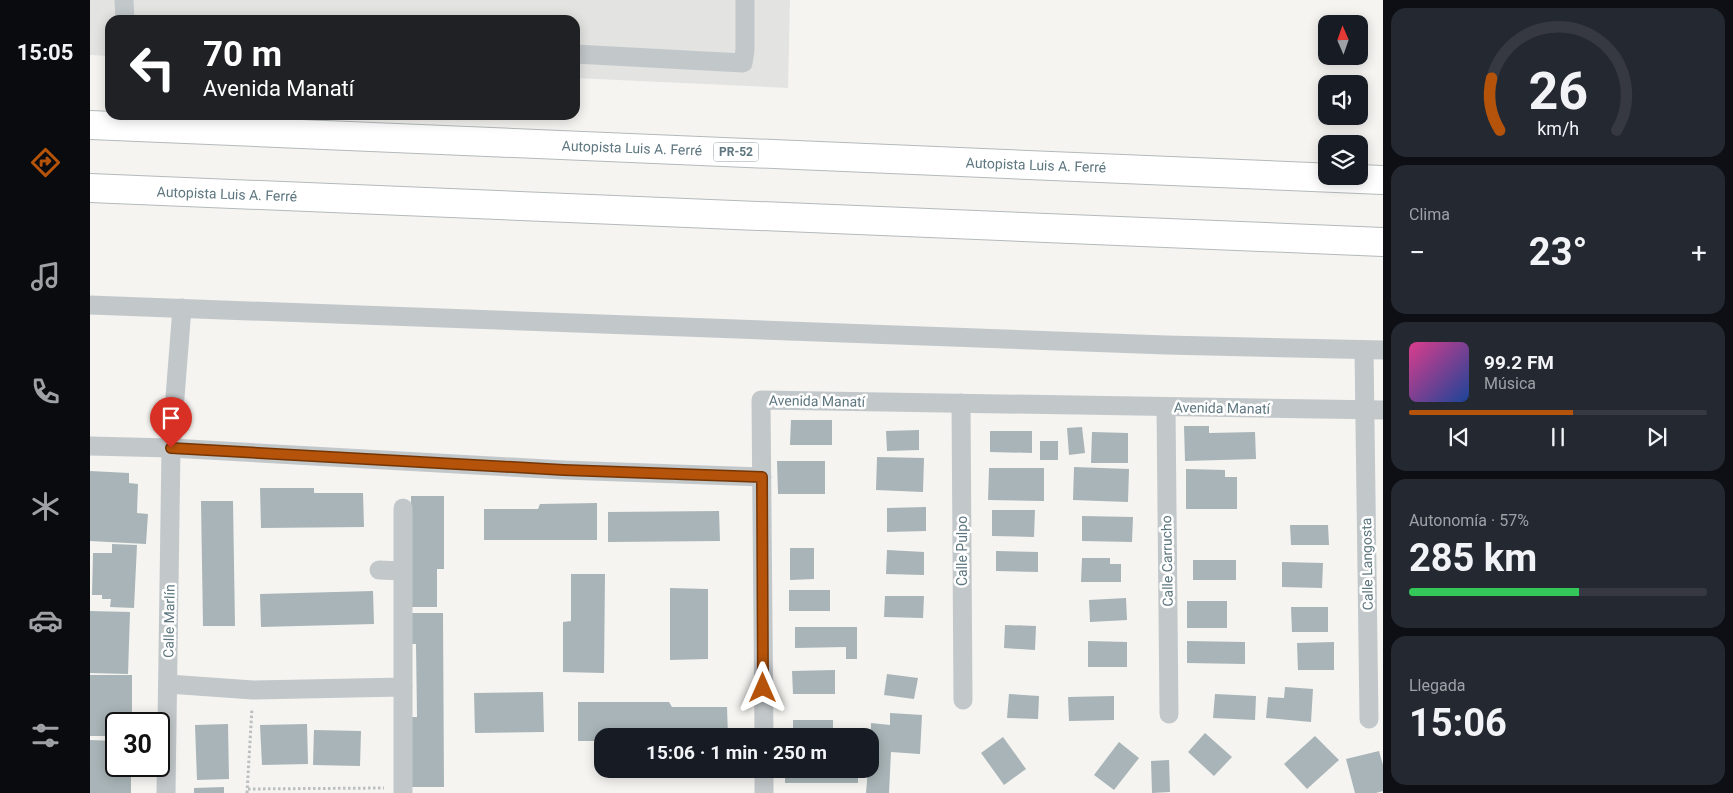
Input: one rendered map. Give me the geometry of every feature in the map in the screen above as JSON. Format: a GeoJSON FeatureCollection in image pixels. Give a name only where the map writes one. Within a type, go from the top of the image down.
{"type":"FeatureCollection","features":[{"type":"Feature","properties":{"kind":"highway","name":"Autopista Luis A. Ferré"},"geometry":{"type":"LineString","coordinates":[[90,125],[1383,180]]}},
{"type":"Feature","properties":{"kind":"highway","name":"Autopista Luis A. Ferré"},"geometry":{"type":"LineString","coordinates":[[90,188],[1383,242]]}},
{"type":"Feature","properties":{"kind":"street"},"geometry":{"type":"LineString","coordinates":[[124,0],[125,15]]}},
{"type":"Feature","properties":{"kind":"street"},"geometry":{"type":"LineString","coordinates":[[580,54],[743,63],[745,50],[745,0]]}},
{"type":"Feature","properties":{"kind":"street"},"geometry":{"type":"LineString","coordinates":[[90,305],[1166,345],[1383,350]]}},
{"type":"Feature","properties":{"kind":"street","name":"Calle Marlín"},"geometry":{"type":"LineString","coordinates":[[166,793],[171,448],[182,308]]}},
{"type":"Feature","properties":{"kind":"street","name":"Calle Langosta"},"geometry":{"type":"LineString","coordinates":[[1364,350],[1374,410],[1369,719]]}},
{"type":"Feature","properties":{"kind":"street","name":"Avenida Manatí"},"geometry":{"type":"LineString","coordinates":[[762,477],[761,400],[1374,410]]}},
{"type":"Feature","properties":{"kind":"street","name":"Calle Pulpo"},"geometry":{"type":"LineString","coordinates":[[961,403],[963,700]]}},
{"type":"Feature","properties":{"kind":"street","name":"Calle Carrucho"},"geometry":{"type":"LineString","coordinates":[[1166,407],[1168,714]]}},
{"type":"Feature","properties":{"kind":"street"},"geometry":{"type":"LineString","coordinates":[[90,446],[171,448],[564,470],[762,477],[764,728]]}},
{"type":"Feature","properties":{"kind":"street"},"geometry":{"type":"LineString","coordinates":[[402,508],[403,790]]}},
{"type":"Feature","properties":{"kind":"street"},"geometry":{"type":"LineString","coordinates":[[379,570],[402,571]]}},
{"type":"Feature","properties":{"kind":"street"},"geometry":{"type":"LineString","coordinates":[[168,684],[253,690],[403,687]]}},
{"type":"Feature","properties":{"kind":"street"},"geometry":{"type":"LineString","coordinates":[[764,778],[764,793]]}},
{"type":"Feature","properties":{"kind":"path"},"geometry":{"type":"LineString","coordinates":[[253,690],[247,791],[403,790]]}},
{"type":"Feature","properties":{"kind":"shaded area"},"geometry":{"type":"Polygon","coordinates":[[[90,0],[790,0],[788,88],[580,78],[580,15],[105,15],[105,56],[90,55],[90,0]]]}},
{"type":"Feature","properties":{"kind":"building"},"geometry":{"type":"Polygon","coordinates":[[[791,420],[832,420],[832,445],[790,445],[791,420]]]}},
{"type":"Feature","properties":{"kind":"building"},"geometry":{"type":"Polygon","coordinates":[[[1184,426],[1209,426],[1209,433],[1255,432],[1256,459],[1185,461],[1184,426]]]}},
{"type":"Feature","properties":{"kind":"building"},"geometry":{"type":"Polygon","coordinates":[[[1082,427],[1085,453],[1069,455],[1067,428],[1082,427]]]}},
{"type":"Feature","properties":{"kind":"building"},"geometry":{"type":"Polygon","coordinates":[[[919,430],[919,450],[887,451],[886,431],[919,430]]]}},
{"type":"Feature","properties":{"kind":"building"},"geometry":{"type":"Polygon","coordinates":[[[990,431],[1032,431],[1032,453],[990,452],[990,431]]]}},
{"type":"Feature","properties":{"kind":"building"},"geometry":{"type":"Polygon","coordinates":[[[1092,432],[1128,433],[1128,463],[1091,463],[1092,432]]]}},
{"type":"Feature","properties":{"kind":"building"},"geometry":{"type":"Polygon","coordinates":[[[1040,441],[1058,441],[1058,460],[1040,460],[1040,441]]]}},
{"type":"Feature","properties":{"kind":"building"},"geometry":{"type":"Polygon","coordinates":[[[877,457],[924,458],[923,492],[876,490],[877,457]]]}},
{"type":"Feature","properties":{"kind":"building"},"geometry":{"type":"Polygon","coordinates":[[[777,461],[825,461],[825,494],[778,494],[777,461]]]}},
{"type":"Feature","properties":{"kind":"building"},"geometry":{"type":"Polygon","coordinates":[[[1074,467],[1129,469],[1128,502],[1073,500],[1074,467]]]}},
{"type":"Feature","properties":{"kind":"building"},"geometry":{"type":"Polygon","coordinates":[[[989,468],[1044,468],[1044,501],[988,500],[989,468]]]}},
{"type":"Feature","properties":{"kind":"building"},"geometry":{"type":"Polygon","coordinates":[[[1186,469],[1225,470],[1225,477],[1237,477],[1237,509],[1186,509],[1186,469]]]}},
{"type":"Feature","properties":{"kind":"building"},"geometry":{"type":"Polygon","coordinates":[[[90,471],[129,473],[129,483],[138,484],[137,513],[148,514],[146,544],[90,541],[90,471]]]}},
{"type":"Feature","properties":{"kind":"building"},"geometry":{"type":"Polygon","coordinates":[[[260,488],[314,488],[314,493],[363,493],[364,527],[261,528],[260,488]]]}},
{"type":"Feature","properties":{"kind":"building"},"geometry":{"type":"Polygon","coordinates":[[[411,496],[444,496],[444,569],[437,569],[437,607],[412,607],[411,496]]]}},
{"type":"Feature","properties":{"kind":"building"},"geometry":{"type":"Polygon","coordinates":[[[201,501],[233,501],[235,626],[203,626],[201,501]]]}},
{"type":"Feature","properties":{"kind":"building"},"geometry":{"type":"Polygon","coordinates":[[[597,503],[597,540],[484,540],[484,509],[538,509],[540,504],[597,503]]]}},
{"type":"Feature","properties":{"kind":"building"},"geometry":{"type":"Polygon","coordinates":[[[926,507],[926,531],[887,532],[887,508],[926,507]]]}},
{"type":"Feature","properties":{"kind":"building"},"geometry":{"type":"Polygon","coordinates":[[[992,510],[1035,510],[1034,537],[992,536],[992,510]]]}},
{"type":"Feature","properties":{"kind":"building"},"geometry":{"type":"Polygon","coordinates":[[[719,511],[720,541],[608,542],[608,512],[719,511]]]}},
{"type":"Feature","properties":{"kind":"building"},"geometry":{"type":"Polygon","coordinates":[[[1082,516],[1133,517],[1132,542],[1082,541],[1082,516]]]}},
{"type":"Feature","properties":{"kind":"building"},"geometry":{"type":"Polygon","coordinates":[[[1290,525],[1328,525],[1329,545],[1291,545],[1290,525]]]}},
{"type":"Feature","properties":{"kind":"building"},"geometry":{"type":"Polygon","coordinates":[[[112,544],[137,545],[134,608],[110,607],[111,599],[102,599],[102,595],[92,595],[93,553],[112,553],[112,544]]]}},
{"type":"Feature","properties":{"kind":"building"},"geometry":{"type":"Polygon","coordinates":[[[790,548],[814,548],[814,579],[790,580],[790,548]]]}},
{"type":"Feature","properties":{"kind":"building"},"geometry":{"type":"Polygon","coordinates":[[[887,550],[924,552],[924,575],[886,574],[887,550]]]}},
{"type":"Feature","properties":{"kind":"building"},"geometry":{"type":"Polygon","coordinates":[[[996,551],[1038,552],[1038,572],[996,571],[996,551]]]}},
{"type":"Feature","properties":{"kind":"building"},"geometry":{"type":"Polygon","coordinates":[[[1082,558],[1110,558],[1110,564],[1121,564],[1121,582],[1081,582],[1082,558]]]}},
{"type":"Feature","properties":{"kind":"building"},"geometry":{"type":"Polygon","coordinates":[[[1193,560],[1236,560],[1236,580],[1193,580],[1193,560]]]}},
{"type":"Feature","properties":{"kind":"building"},"geometry":{"type":"Polygon","coordinates":[[[1282,562],[1323,563],[1322,588],[1282,587],[1282,562]]]}},
{"type":"Feature","properties":{"kind":"building"},"geometry":{"type":"Polygon","coordinates":[[[571,574],[605,574],[604,673],[563,672],[563,622],[571,621],[571,574]]]}},
{"type":"Feature","properties":{"kind":"building"},"geometry":{"type":"Polygon","coordinates":[[[670,588],[708,589],[708,659],[670,660],[670,588]]]}},
{"type":"Feature","properties":{"kind":"building"},"geometry":{"type":"Polygon","coordinates":[[[789,590],[830,590],[830,611],[789,611],[789,590]]]}},
{"type":"Feature","properties":{"kind":"building"},"geometry":{"type":"Polygon","coordinates":[[[373,591],[374,624],[261,627],[260,594],[373,591]]]}},
{"type":"Feature","properties":{"kind":"building"},"geometry":{"type":"Polygon","coordinates":[[[885,596],[924,596],[923,618],[884,617],[885,596]]]}},
{"type":"Feature","properties":{"kind":"building"},"geometry":{"type":"Polygon","coordinates":[[[1126,598],[1127,620],[1090,622],[1089,600],[1126,598]]]}},
{"type":"Feature","properties":{"kind":"building"},"geometry":{"type":"Polygon","coordinates":[[[1187,601],[1227,601],[1227,628],[1187,628],[1187,601]]]}},
{"type":"Feature","properties":{"kind":"building"},"geometry":{"type":"Polygon","coordinates":[[[1291,607],[1328,607],[1328,632],[1292,632],[1291,607]]]}},
{"type":"Feature","properties":{"kind":"building"},"geometry":{"type":"Polygon","coordinates":[[[90,611],[130,612],[128,674],[90,673],[90,611]]]}},
{"type":"Feature","properties":{"kind":"building"},"geometry":{"type":"Polygon","coordinates":[[[408,613],[443,613],[444,787],[410,787],[409,717],[417,717],[416,644],[408,644],[408,613]]]}},
{"type":"Feature","properties":{"kind":"building"},"geometry":{"type":"Polygon","coordinates":[[[1005,625],[1036,626],[1035,650],[1004,648],[1005,625]]]}},
{"type":"Feature","properties":{"kind":"building"},"geometry":{"type":"Polygon","coordinates":[[[795,627],[857,627],[857,659],[846,659],[846,647],[795,648],[795,627]]]}},
{"type":"Feature","properties":{"kind":"building"},"geometry":{"type":"Polygon","coordinates":[[[1088,641],[1127,642],[1127,667],[1088,667],[1088,641]]]}},
{"type":"Feature","properties":{"kind":"building"},"geometry":{"type":"Polygon","coordinates":[[[1187,641],[1245,642],[1245,664],[1187,663],[1187,641]]]}},
{"type":"Feature","properties":{"kind":"building"},"geometry":{"type":"Polygon","coordinates":[[[1334,642],[1334,670],[1298,670],[1297,643],[1334,642]]]}},
{"type":"Feature","properties":{"kind":"building"},"geometry":{"type":"Polygon","coordinates":[[[835,670],[835,694],[793,694],[792,671],[835,670]]]}},
{"type":"Feature","properties":{"kind":"building"},"geometry":{"type":"Polygon","coordinates":[[[887,674],[918,678],[914,699],[884,695],[887,674]]]}},
{"type":"Feature","properties":{"kind":"building"},"geometry":{"type":"Polygon","coordinates":[[[90,675],[132,675],[132,712],[105,712],[105,736],[90,736],[90,675]]]}},
{"type":"Feature","properties":{"kind":"building"},"geometry":{"type":"Polygon","coordinates":[[[1285,687],[1313,689],[1311,722],[1266,718],[1268,697],[1284,698],[1285,687]]]}},
{"type":"Feature","properties":{"kind":"building"},"geometry":{"type":"Polygon","coordinates":[[[543,692],[544,732],[475,733],[474,693],[543,692]]]}},
{"type":"Feature","properties":{"kind":"building"},"geometry":{"type":"Polygon","coordinates":[[[1009,694],[1039,696],[1038,719],[1007,718],[1009,694]]]}},
{"type":"Feature","properties":{"kind":"building"},"geometry":{"type":"Polygon","coordinates":[[[1215,694],[1256,696],[1255,720],[1213,718],[1215,694]]]}},
{"type":"Feature","properties":{"kind":"building"},"geometry":{"type":"Polygon","coordinates":[[[1114,696],[1114,720],[1069,721],[1068,697],[1114,696]]]}},
{"type":"Feature","properties":{"kind":"building"},"geometry":{"type":"Polygon","coordinates":[[[578,702],[669,702],[672,707],[727,707],[728,728],[594,728],[594,741],[578,741],[578,702]]]}},
{"type":"Feature","properties":{"kind":"building"},"geometry":{"type":"Polygon","coordinates":[[[890,713],[922,715],[920,754],[891,752],[889,793],[866,793],[867,778],[879,778],[879,728],[871,728],[871,723],[890,725],[890,713]]]}},
{"type":"Feature","properties":{"kind":"building"},"geometry":{"type":"Polygon","coordinates":[[[793,720],[833,720],[833,728],[793,728],[793,720]]]}},
{"type":"Feature","properties":{"kind":"building"},"geometry":{"type":"Polygon","coordinates":[[[228,724],[229,779],[197,780],[195,725],[228,724]]]}},
{"type":"Feature","properties":{"kind":"building"},"geometry":{"type":"Polygon","coordinates":[[[307,724],[308,764],[262,765],[260,725],[307,724]]]}},
{"type":"Feature","properties":{"kind":"building"},"geometry":{"type":"Polygon","coordinates":[[[314,730],[361,731],[360,766],[313,765],[314,730]]]}},
{"type":"Feature","properties":{"kind":"building"},"geometry":{"type":"Polygon","coordinates":[[[1205,733],[1232,757],[1214,776],[1188,752],[1205,733]]]}},
{"type":"Feature","properties":{"kind":"building"},"geometry":{"type":"Polygon","coordinates":[[[1315,736],[1339,760],[1307,789],[1284,764],[1315,736]]]}},
{"type":"Feature","properties":{"kind":"building"},"geometry":{"type":"Polygon","coordinates":[[[1003,737],[1026,769],[1004,785],[981,753],[1003,737]]]}},
{"type":"Feature","properties":{"kind":"building"},"geometry":{"type":"Polygon","coordinates":[[[90,740],[105,741],[105,777],[131,777],[131,793],[90,793],[90,740]]]}},
{"type":"Feature","properties":{"kind":"building"},"geometry":{"type":"Polygon","coordinates":[[[1119,742],[1139,758],[1114,790],[1094,775],[1119,742]]]}},
{"type":"Feature","properties":{"kind":"building"},"geometry":{"type":"Polygon","coordinates":[[[1379,751],[1383,765],[1383,791],[1355,793],[1346,759],[1379,751]]]}},
{"type":"Feature","properties":{"kind":"building"},"geometry":{"type":"Polygon","coordinates":[[[1169,760],[1170,792],[1152,793],[1151,761],[1169,760]]]}},
{"type":"Feature","properties":{"kind":"building"},"geometry":{"type":"Polygon","coordinates":[[[785,778],[858,778],[858,783],[785,783],[785,778]]]}},
{"type":"Feature","properties":{"kind":"building"},"geometry":{"type":"Polygon","coordinates":[[[224,787],[224,793],[194,793],[194,788],[224,787]]]}},
{"type":"Feature","properties":{"kind":"route"},"geometry":{"type":"LineString","coordinates":[[171,448],[564,470],[762,477],[763,688]]}}]}
